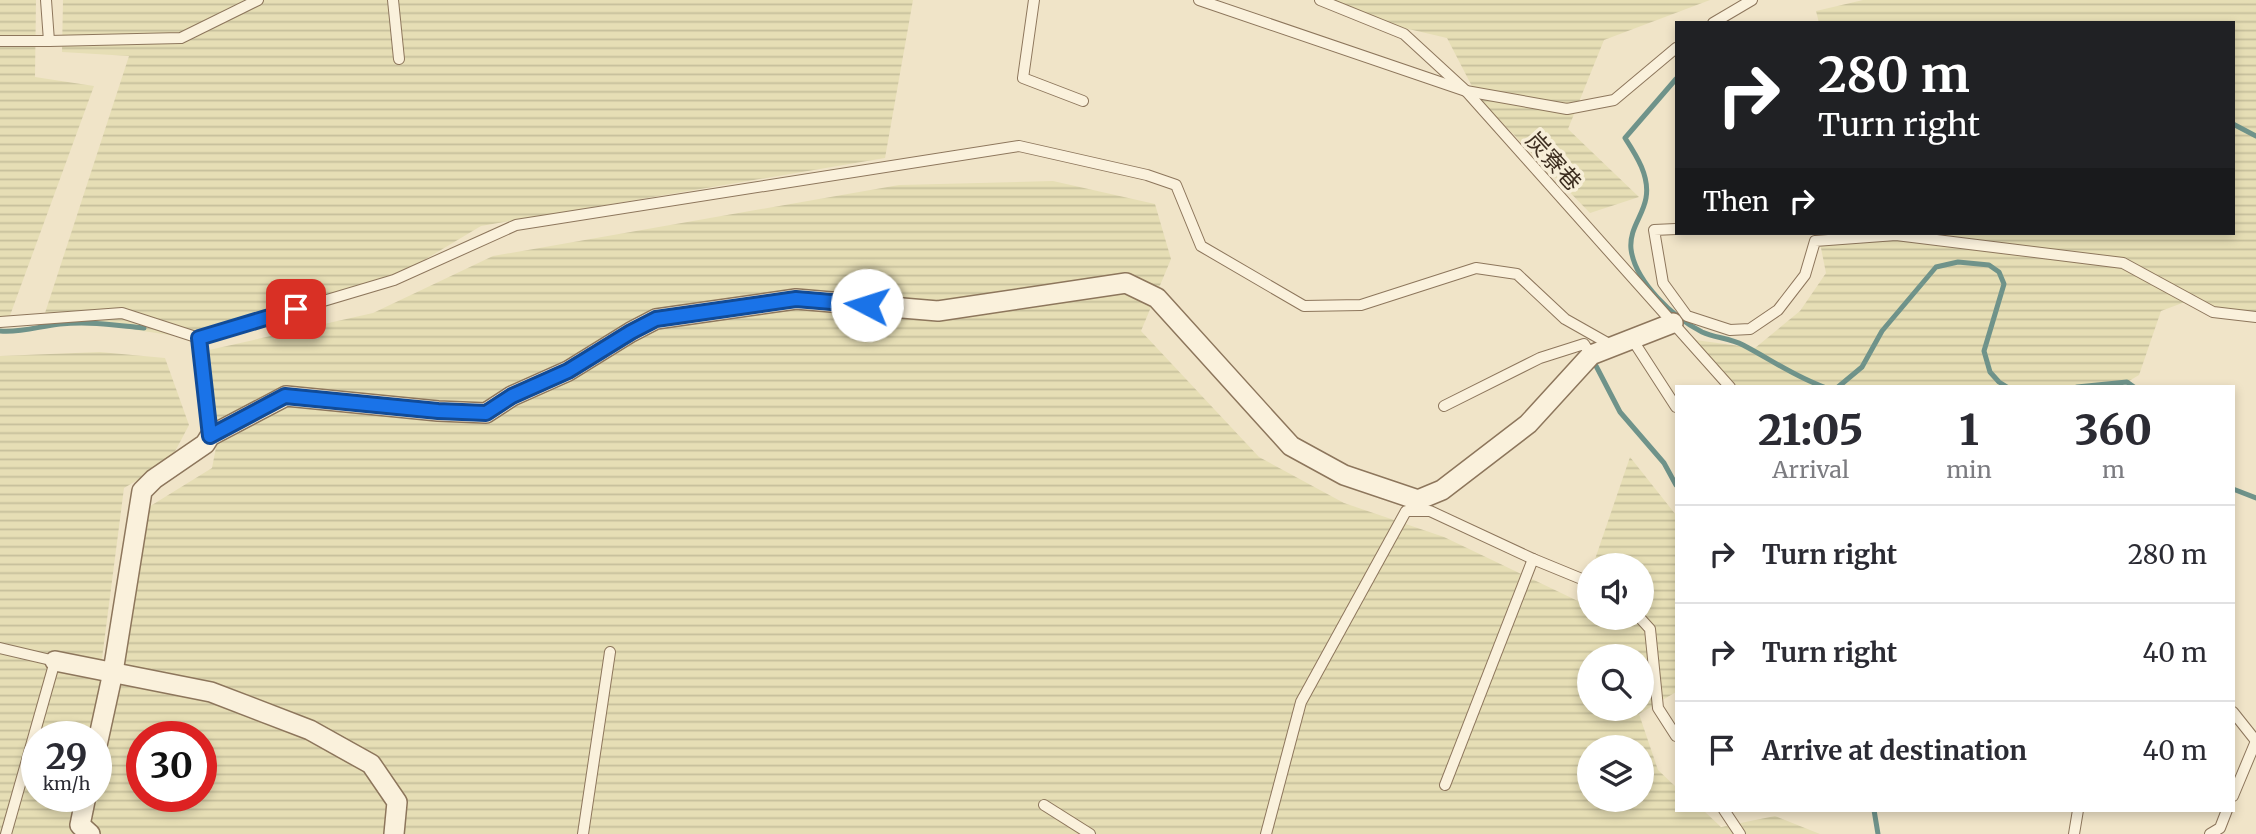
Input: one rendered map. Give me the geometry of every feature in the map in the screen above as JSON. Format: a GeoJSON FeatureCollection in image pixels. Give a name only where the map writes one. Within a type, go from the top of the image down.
{"type":"FeatureCollection","features":[{"type":"Feature","properties":{"kind":"street"},"geometry":{"type":"LineString","coordinates":[[102,721],[113,672],[142,491],[154,478],[205,444],[210,436],[285,396],[486,413],[512,396],[568,371],[656,319],[796,299],[938,311],[1126,283],[1157,298],[1292,446],[1344,475],[1418,500],[1442,490],[1528,424],[1591,355],[1673,323]]}},
{"type":"Feature","properties":{"kind":"street"},"geometry":{"type":"LineString","coordinates":[[55,661],[211,692],[310,730],[371,764],[397,802],[394,834]]}},
{"type":"Feature","properties":{"kind":"street"},"geometry":{"type":"LineString","coordinates":[[83,812],[80,824],[90,834]]}},
{"type":"Feature","properties":{"kind":"lane"},"geometry":{"type":"LineString","coordinates":[[46,0],[49,41]]}},
{"type":"Feature","properties":{"kind":"lane"},"geometry":{"type":"LineString","coordinates":[[0,41],[181,38],[258,0]]}},
{"type":"Feature","properties":{"kind":"lane"},"geometry":{"type":"LineString","coordinates":[[393,0],[399,59]]}},
{"type":"Feature","properties":{"kind":"lane"},"geometry":{"type":"LineString","coordinates":[[1034,0],[1023,78],[1083,101]]}},
{"type":"Feature","properties":{"kind":"lane"},"geometry":{"type":"LineString","coordinates":[[1199,0],[1466,91],[1567,109],[1614,100],[1675,49]]}},
{"type":"Feature","properties":{"kind":"lane","name":"炭寮巷"},"geometry":{"type":"LineString","coordinates":[[1320,0],[1404,34],[1466,91],[1728,385]]}},
{"type":"Feature","properties":{"kind":"lane"},"geometry":{"type":"LineString","coordinates":[[1716,21],[1752,0]]}},
{"type":"Feature","properties":{"kind":"lane"},"geometry":{"type":"LineString","coordinates":[[0,322],[122,313],[199,338],[394,280],[516,225],[1019,146],[1147,175],[1176,185],[1201,246],[1304,306],[1361,305],[1476,268],[1517,274],[1565,318],[1613,347]]}},
{"type":"Feature","properties":{"kind":"lane"},"geometry":{"type":"LineString","coordinates":[[1675,229],[1654,230],[1663,283],[1686,316],[1730,330],[1750,329],[1779,310],[1805,275],[1814,237],[1896,236],[2123,263],[2213,312],[2256,317]]}},
{"type":"Feature","properties":{"kind":"lane"},"geometry":{"type":"LineString","coordinates":[[199,338],[210,436]]}},
{"type":"Feature","properties":{"kind":"lane"},"geometry":{"type":"LineString","coordinates":[[1632,339],[1675,405]]}},
{"type":"Feature","properties":{"kind":"lane"},"geometry":{"type":"LineString","coordinates":[[1444,406],[1541,358],[1584,344],[1591,355]]}},
{"type":"Feature","properties":{"kind":"lane"},"geometry":{"type":"LineString","coordinates":[[1266,834],[1301,702],[1406,510],[1430,511],[1577,577]]}},
{"type":"Feature","properties":{"kind":"lane"},"geometry":{"type":"LineString","coordinates":[[1445,785],[1533,559]]}},
{"type":"Feature","properties":{"kind":"lane"},"geometry":{"type":"LineString","coordinates":[[1650,630],[1658,708],[1675,734]]}},
{"type":"Feature","properties":{"kind":"lane"},"geometry":{"type":"LineString","coordinates":[[0,648],[55,661],[6,834]]}},
{"type":"Feature","properties":{"kind":"lane"},"geometry":{"type":"LineString","coordinates":[[583,834],[610,652]]}},
{"type":"Feature","properties":{"kind":"lane"},"geometry":{"type":"LineString","coordinates":[[2235,715],[2256,741],[2235,791]]}},
{"type":"Feature","properties":{"kind":"lane"},"geometry":{"type":"LineString","coordinates":[[1044,805],[1090,834]]}},
{"type":"Feature","properties":{"kind":"lane"},"geometry":{"type":"LineString","coordinates":[[1725,812],[1740,834]]}},
{"type":"Feature","properties":{"kind":"lane"},"geometry":{"type":"LineString","coordinates":[[2074,834],[2078,812]]}},
{"type":"Feature","properties":{"kind":"lane"},"geometry":{"type":"LineString","coordinates":[[2210,834],[2220,828],[2226,812]]}},
{"type":"Feature","properties":{"kind":"shaded area"},"geometry":{"type":"Polygon","coordinates":[[[0,0],[36,0],[35,77],[94,86],[8,321],[0,321],[0,0]]]}},
{"type":"Feature","properties":{"kind":"shaded area"},"geometry":{"type":"Polygon","coordinates":[[[63,0],[913,0],[885,158],[481,226],[394,278],[176,336],[44,316],[129,56],[62,52],[63,0]]]}},
{"type":"Feature","properties":{"kind":"shaded area"},"geometry":{"type":"Polygon","coordinates":[[[1323,0],[1710,0],[1604,40],[1568,129],[1639,197],[1590,213],[1478,98],[1447,38],[1387,24],[1323,0]]]}},
{"type":"Feature","properties":{"kind":"shaded area"},"geometry":{"type":"Polygon","coordinates":[[[1863,0],[2256,0],[2256,321],[2193,299],[2161,311],[2139,375],[2122,385],[1736,385],[1695,340],[1755,348],[1800,311],[1826,273],[1818,235],[2235,235],[2235,21],[1818,21],[1816,11],[1863,0]]]}},
{"type":"Feature","properties":{"kind":"shaded area"},"geometry":{"type":"Polygon","coordinates":[[[1053,181],[1155,204],[1171,259],[1141,331],[1259,457],[1344,503],[1444,537],[1577,601],[1577,630],[1654,630],[1654,553],[1597,553],[1630,457],[1675,514],[1675,693],[1654,705],[1654,644],[1577,644],[1577,721],[1641,721],[1646,735],[1577,735],[1577,812],[1654,812],[1654,758],[1658,770],[1675,786],[1675,812],[1705,812],[1721,827],[1775,816],[1820,834],[0,834],[0,356],[100,352],[165,358],[189,425],[170,461],[124,488],[100,674],[113,678],[139,513],[212,468],[218,437],[200,352],[373,313],[493,256],[899,185],[1053,181]]]}},
{"type":"Feature","properties":{"kind":"waterway"},"geometry":{"type":"LineString","coordinates":[[1675,80],[1625,138],[1641,166],[1647,190],[1631,242],[1634,261],[1640,274],[1658,298],[1691,326],[1738,343],[1818,385]]}},
{"type":"Feature","properties":{"kind":"waterway"},"geometry":{"type":"LineString","coordinates":[[2235,125],[2256,136]]}},
{"type":"Feature","properties":{"kind":"waterway"},"geometry":{"type":"LineString","coordinates":[[1840,385],[1862,367],[1882,331],[1936,267],[1958,262],[1989,265],[1999,272],[2004,284],[1984,351],[1990,372],[2004,385]]}},
{"type":"Feature","properties":{"kind":"waterway"},"geometry":{"type":"LineString","coordinates":[[0,331],[81,323],[144,328]]}},
{"type":"Feature","properties":{"kind":"waterway"},"geometry":{"type":"LineString","coordinates":[[1594,362],[1620,412],[1664,463],[1675,483]]}},
{"type":"Feature","properties":{"kind":"waterway"},"geometry":{"type":"LineString","coordinates":[[2097,385],[2127,382],[2131,385]]}},
{"type":"Feature","properties":{"kind":"waterway"},"geometry":{"type":"LineString","coordinates":[[2235,490],[2256,498]]}},
{"type":"Feature","properties":{"kind":"waterway"},"geometry":{"type":"LineString","coordinates":[[1874,812],[1878,834]]}},
{"type":"Feature","properties":{"kind":"route"},"geometry":{"type":"LineString","coordinates":[[296,309],[199,338],[210,436],[285,396],[486,413],[512,396],[568,371],[656,319],[796,299],[867,305]]}}]}
